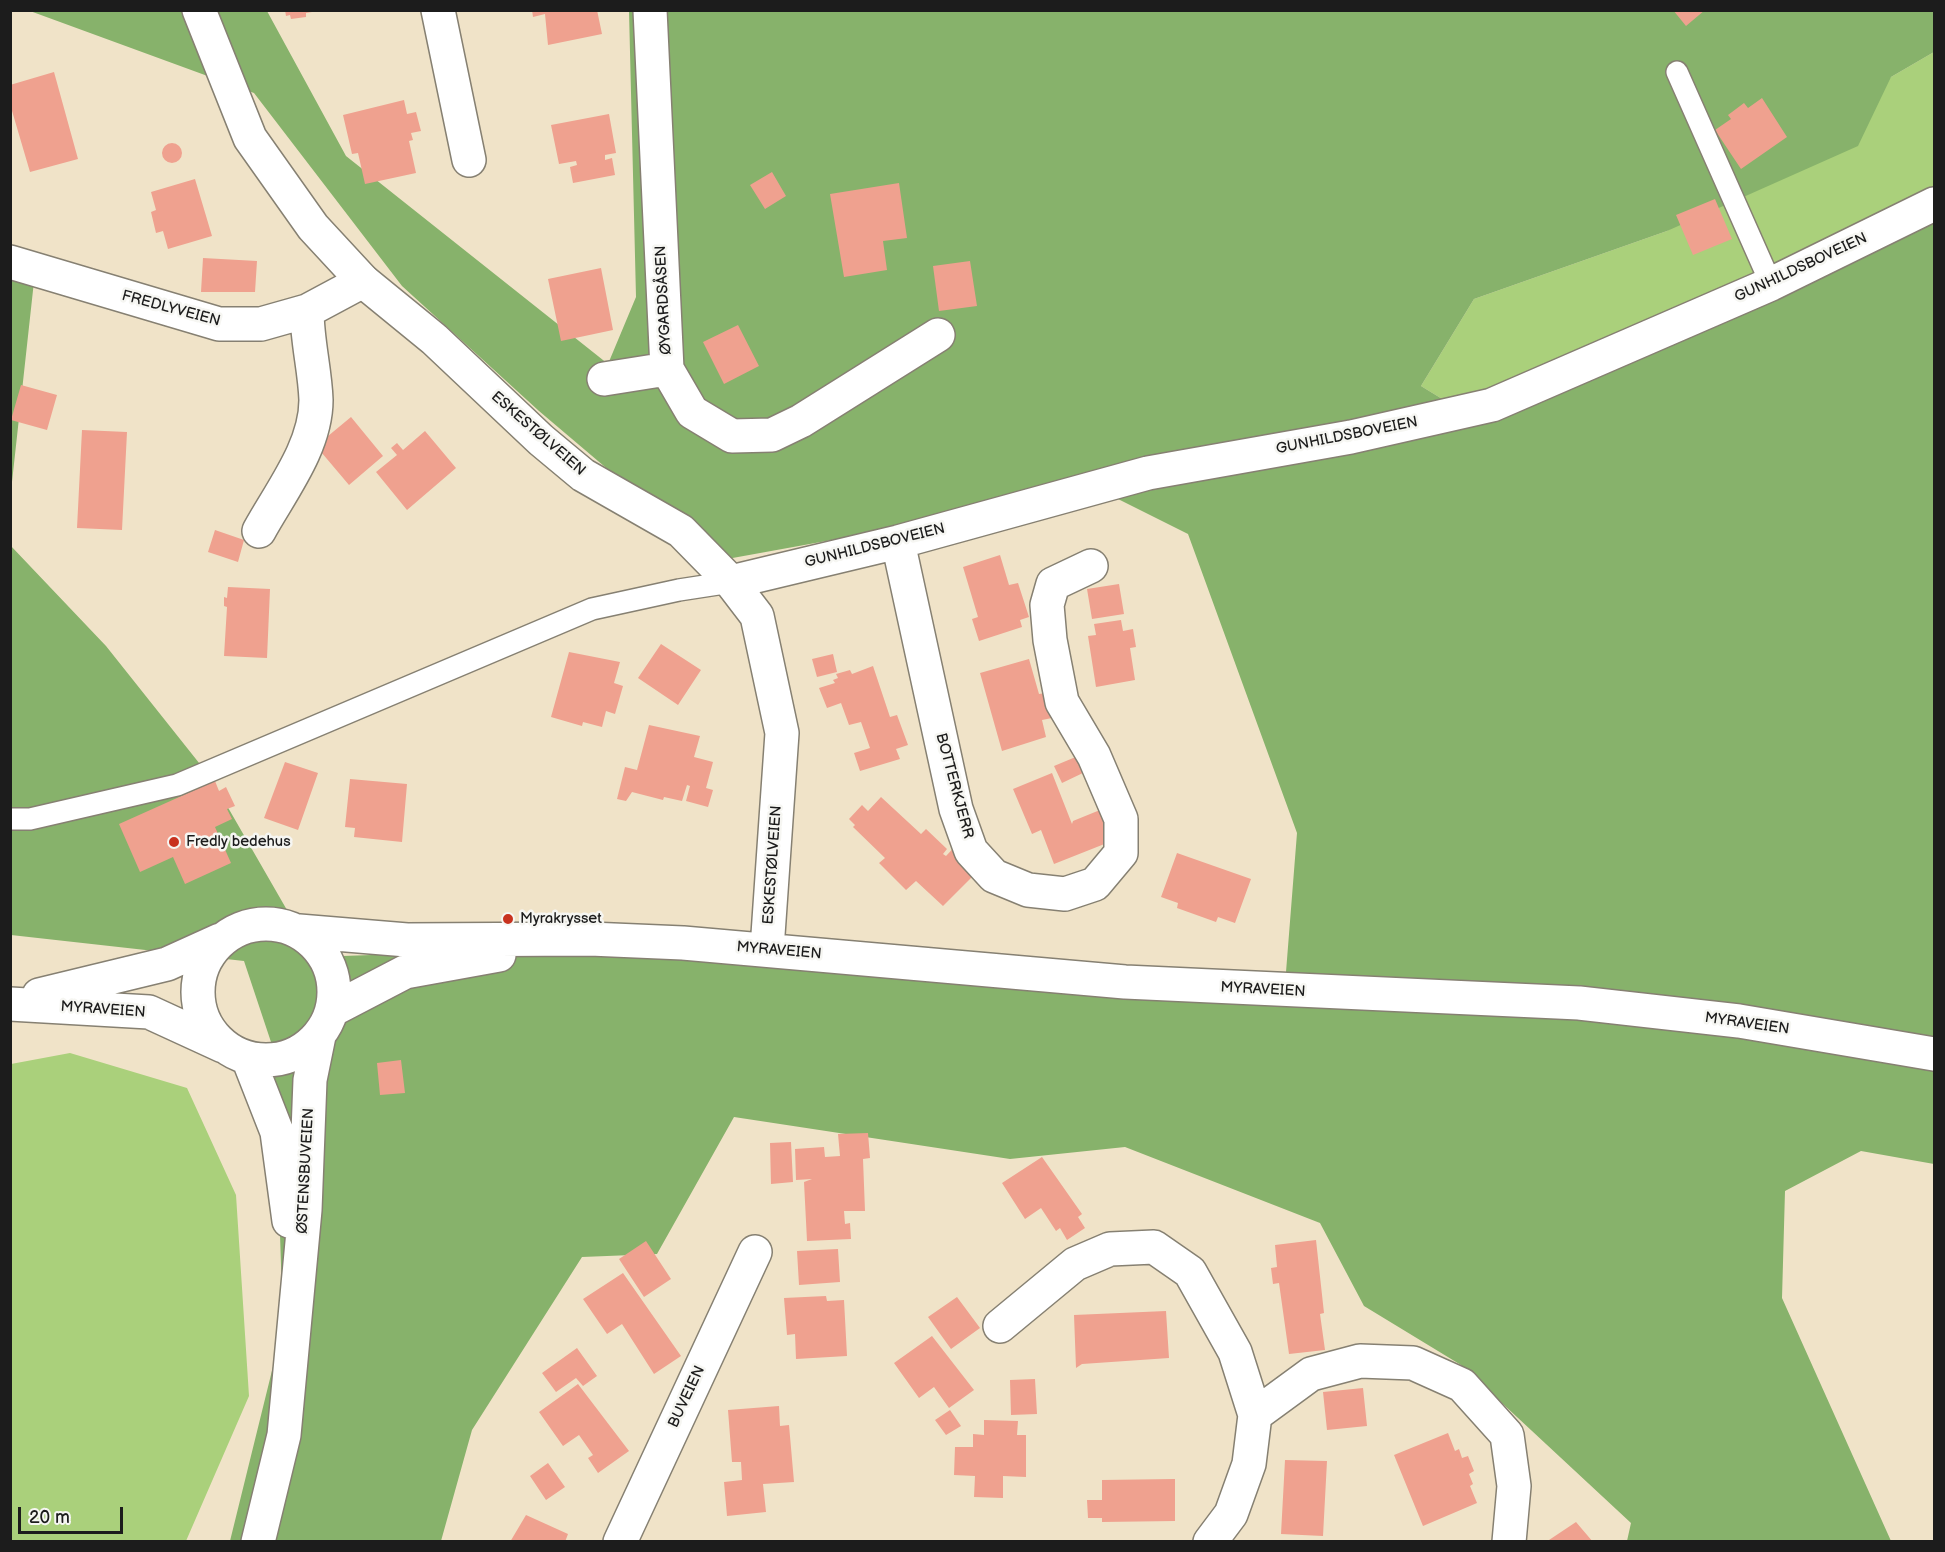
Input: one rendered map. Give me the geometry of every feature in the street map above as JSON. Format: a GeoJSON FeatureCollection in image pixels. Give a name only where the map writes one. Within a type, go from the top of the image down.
{"type":"FeatureCollection","features":[{"type":"Feature","properties":{"kind":"street","name":"ESKESTØLVEIEN"},"geometry":{"type":"LineString","coordinates":[[199,10],[250,138],[313,227],[363,281],[434,339],[549,447],[583,475],[681,531],[731,582],[756,616],[782,733],[767,949]]}},
{"type":"Feature","properties":{"kind":"street"},"geometry":{"type":"LineString","coordinates":[[438,10],[469,160]]}},
{"type":"Feature","properties":{"kind":"street","name":"ØYGARDSÅSEN"},"geometry":{"type":"LineString","coordinates":[[650,10],[667,369],[692,412],[732,436],[772,435],[801,421],[938,335]]}},
{"type":"Feature","properties":{"kind":"street","name":"GUNHILDSBOVEIEN"},"geometry":{"type":"LineString","coordinates":[[731,582],[898,542],[1148,473],[1351,436],[1492,405],[1772,284],[1935,204]]}},
{"type":"Feature","properties":{"kind":"street","name":"FREDLYVEIEN"},"geometry":{"type":"LineString","coordinates":[[10,262],[219,324],[261,324],[307,311],[363,281]]}},
{"type":"Feature","properties":{"kind":"street"},"geometry":{"type":"LineString","coordinates":[[259,531],[296,466],[313,427],[316,400],[307,311]]}},
{"type":"Feature","properties":{"kind":"street"},"geometry":{"type":"LineString","coordinates":[[604,379],[667,369]]}},
{"type":"Feature","properties":{"kind":"street","name":"BOTTERKJERR"},"geometry":{"type":"LineString","coordinates":[[898,542],[956,809],[971,851],[994,876],[1028,890],[1065,894],[1095,884],[1121,852],[1121,819],[1094,756],[1062,702],[1050,640],[1047,605],[1053,584],[1091,566]]}},
{"type":"Feature","properties":{"kind":"street"},"geometry":{"type":"LineString","coordinates":[[266,922],[299,931],[319,946],[335,981],[327,1022],[298,1053],[274,1060],[236,1052],[208,1028],[200,1010],[198,991],[205,960],[220,940],[244,926],[266,922]]}},
{"type":"Feature","properties":{"kind":"street","name":"MYRAVEIEN"},"geometry":{"type":"LineString","coordinates":[[299,931],[406,940],[590,939],[767,949],[1136,983],[1579,1004],[1739,1021],[1935,1054]]}},
{"type":"Feature","properties":{"kind":"street","name":"MYRAVEIEN"},"geometry":{"type":"LineString","coordinates":[[327,1022],[405,972],[590,939]]}},
{"type":"Feature","properties":{"kind":"street","name":"MYRAVEIEN"},"geometry":{"type":"LineString","coordinates":[[10,1003],[167,964],[220,940]]}},
{"type":"Feature","properties":{"kind":"street","name":"MYRAVEIEN"},"geometry":{"type":"LineString","coordinates":[[10,1003],[149,1012],[236,1052]]}},
{"type":"Feature","properties":{"kind":"street","name":"ØSTENSBUVEIEN"},"geometry":{"type":"LineString","coordinates":[[258,1542],[284,1435],[305,1210],[310,1080],[327,1022]]}},
{"type":"Feature","properties":{"kind":"street","name":"ØSTENSBUVEIEN"},"geometry":{"type":"LineString","coordinates":[[236,1052],[277,1132],[297,1306]]}},
{"type":"Feature","properties":{"kind":"street"},"geometry":{"type":"LineString","coordinates":[[1000,1326],[1075,1264],[1110,1249],[1154,1247],[1190,1272],[1235,1352],[1256,1415],[1249,1464],[1231,1514],[1210,1542]]}},
{"type":"Feature","properties":{"kind":"street","name":"BUVEIEN"},"geometry":{"type":"LineString","coordinates":[[620,1542],[755,1252]]}},
{"type":"Feature","properties":{"kind":"street"},"geometry":{"type":"LineString","coordinates":[[1256,1415],[1311,1374],[1360,1361],[1413,1363],[1462,1385],[1507,1435],[1514,1486],[1509,1542]]}},
{"type":"Feature","properties":{"kind":"lane"},"geometry":{"type":"LineString","coordinates":[[1677,72],[1772,284]]}},
{"type":"Feature","properties":{"kind":"lane"},"geometry":{"type":"LineString","coordinates":[[10,819],[30,819],[177,785],[592,609],[679,590],[731,582]]}},
{"type":"Feature","properties":{"kind":"green space"},"geometry":{"type":"Polygon","coordinates":[[[30,11],[267,11],[346,156],[608,364],[636,297],[629,11],[1934,11],[1934,52],[1891,77],[1858,146],[1667,231],[1474,299],[1421,386],[1470,416],[1934,207],[1934,1164],[1861,1151],[1785,1191],[1782,1298],[1891,1541],[1627,1541],[1631,1523],[1461,1365],[1364,1306],[1320,1223],[1125,1147],[1010,1159],[734,1117],[657,1254],[582,1257],[472,1430],[441,1541],[230,1541],[283,1326],[274,1051],[244,961],[11,935],[10,545],[106,646],[211,778],[314,957],[543,949],[1286,972],[1297,833],[1188,534],[1102,491],[716,561],[539,411],[402,286],[254,93],[30,11]]]}},
{"type":"Feature","properties":{"kind":"green space"},"geometry":{"type":"Polygon","coordinates":[[[1934,52],[1934,207],[1470,416],[1421,386],[1474,299],[1667,231],[1891,77],[1934,52]]]}},
{"type":"Feature","properties":{"kind":"green space"},"geometry":{"type":"Polygon","coordinates":[[[11,254],[36,263],[11,491],[11,254]]]}},
{"type":"Feature","properties":{"kind":"green space"},"geometry":{"type":"Polygon","coordinates":[[[70,1053],[187,1088],[236,1195],[249,1396],[186,1541],[11,1541],[11,1064],[70,1053]]]}},
{"type":"Feature","properties":{"kind":"building"},"geometry":{"type":"Polygon","coordinates":[[[285,10],[312,10],[312,12],[306,13],[306,17],[291,19],[290,15],[286,16],[285,10]]]}},
{"type":"Feature","properties":{"kind":"building"},"geometry":{"type":"Polygon","coordinates":[[[532,10],[597,10],[602,34],[548,45],[545,14],[533,17],[532,10]]]}},
{"type":"Feature","properties":{"kind":"building"},"geometry":{"type":"Polygon","coordinates":[[[1673,10],[1705,10],[1686,26],[1673,10]]]}},
{"type":"Feature","properties":{"kind":"building"},"geometry":{"type":"Polygon","coordinates":[[[54,72],[78,159],[30,172],[10,104],[10,85],[54,72]]]}},
{"type":"Feature","properties":{"kind":"building"},"geometry":{"type":"Polygon","coordinates":[[[1762,98],[1787,137],[1741,169],[1715,130],[1731,119],[1728,115],[1744,103],[1748,108],[1762,98]]]}},
{"type":"Feature","properties":{"kind":"building"},"geometry":{"type":"Polygon","coordinates":[[[404,100],[407,114],[416,112],[421,131],[411,133],[413,140],[409,141],[416,173],[365,184],[358,153],[352,154],[343,115],[404,100]]]}},
{"type":"Feature","properties":{"kind":"building"},"geometry":{"type":"Polygon","coordinates":[[[609,114],[616,153],[605,155],[605,160],[612,158],[615,175],[573,183],[570,167],[577,165],[576,161],[559,164],[551,125],[609,114]]]}},
{"type":"Feature","properties":{"kind":"building"},"geometry":{"type":"Polygon","coordinates":[[[172,143],[179,146],[182,153],[179,160],[172,163],[165,160],[162,153],[165,146],[172,143]]]}},
{"type":"Feature","properties":{"kind":"building"},"geometry":{"type":"Polygon","coordinates":[[[772,172],[786,196],[765,209],[750,185],[772,172]]]}},
{"type":"Feature","properties":{"kind":"building"},"geometry":{"type":"Polygon","coordinates":[[[195,179],[212,236],[168,249],[163,231],[156,233],[151,212],[156,210],[151,192],[195,179]]]}},
{"type":"Feature","properties":{"kind":"building"},"geometry":{"type":"Polygon","coordinates":[[[899,183],[907,238],[883,241],[887,270],[844,277],[830,194],[899,183]]]}},
{"type":"Feature","properties":{"kind":"building"},"geometry":{"type":"Polygon","coordinates":[[[1715,199],[1732,239],[1693,255],[1676,215],[1715,199]]]}},
{"type":"Feature","properties":{"kind":"building"},"geometry":{"type":"Polygon","coordinates":[[[203,258],[257,261],[255,292],[201,292],[203,258]]]}},
{"type":"Feature","properties":{"kind":"building"},"geometry":{"type":"Polygon","coordinates":[[[970,261],[977,306],[939,311],[933,266],[970,261]]]}},
{"type":"Feature","properties":{"kind":"building"},"geometry":{"type":"Polygon","coordinates":[[[601,268],[613,330],[561,341],[548,279],[601,268]]]}},
{"type":"Feature","properties":{"kind":"building"},"geometry":{"type":"Polygon","coordinates":[[[738,325],[759,366],[724,384],[703,342],[738,325]]]}},
{"type":"Feature","properties":{"kind":"building"},"geometry":{"type":"Polygon","coordinates":[[[21,385],[57,395],[47,430],[11,420],[21,385]]]}},
{"type":"Feature","properties":{"kind":"building"},"geometry":{"type":"Polygon","coordinates":[[[351,417],[383,456],[349,485],[316,446],[351,417]]]}},
{"type":"Feature","properties":{"kind":"building"},"geometry":{"type":"Polygon","coordinates":[[[82,430],[127,432],[122,530],[77,528],[82,430]]]}},
{"type":"Feature","properties":{"kind":"building"},"geometry":{"type":"Polygon","coordinates":[[[425,431],[456,468],[407,510],[376,472],[397,455],[391,448],[397,443],[403,450],[425,431]]]}},
{"type":"Feature","properties":{"kind":"building"},"geometry":{"type":"Polygon","coordinates":[[[215,530],[244,540],[238,562],[208,552],[215,530]]]}},
{"type":"Feature","properties":{"kind":"building"},"geometry":{"type":"Polygon","coordinates":[[[1000,555],[1009,585],[1018,583],[1029,617],[1020,620],[1022,627],[979,641],[972,619],[978,617],[963,567],[1000,555]]]}},
{"type":"Feature","properties":{"kind":"building"},"geometry":{"type":"Polygon","coordinates":[[[1119,584],[1124,614],[1092,619],[1087,589],[1119,584]]]}},
{"type":"Feature","properties":{"kind":"building"},"geometry":{"type":"Polygon","coordinates":[[[228,587],[270,589],[267,658],[224,656],[227,607],[224,606],[224,597],[227,598],[228,587]]]}},
{"type":"Feature","properties":{"kind":"building"},"geometry":{"type":"Polygon","coordinates":[[[1121,620],[1123,631],[1133,629],[1136,647],[1130,648],[1135,680],[1096,687],[1088,636],[1096,635],[1094,624],[1121,620]]]}},
{"type":"Feature","properties":{"kind":"building"},"geometry":{"type":"Polygon","coordinates":[[[661,644],[701,670],[678,705],[638,678],[661,644]]]}},
{"type":"Feature","properties":{"kind":"building"},"geometry":{"type":"Polygon","coordinates":[[[569,652],[620,662],[614,683],[623,686],[615,714],[606,711],[602,727],[583,722],[582,726],[551,717],[569,652]]]}},
{"type":"Feature","properties":{"kind":"building"},"geometry":{"type":"Polygon","coordinates":[[[833,654],[837,672],[817,677],[812,659],[833,654]]]}},
{"type":"Feature","properties":{"kind":"building"},"geometry":{"type":"Polygon","coordinates":[[[1029,659],[1039,694],[1045,693],[1052,718],[1042,720],[1046,737],[1002,751],[980,673],[1029,659]]]}},
{"type":"Feature","properties":{"kind":"building"},"geometry":{"type":"Polygon","coordinates":[[[873,666],[890,717],[897,715],[908,745],[896,749],[900,759],[860,771],[854,753],[870,748],[861,722],[849,725],[841,703],[827,708],[819,688],[835,683],[833,680],[838,678],[836,674],[850,670],[852,674],[873,666]]]}},
{"type":"Feature","properties":{"kind":"building"},"geometry":{"type":"Polygon","coordinates":[[[649,725],[700,736],[694,757],[713,762],[706,788],[713,790],[708,807],[686,801],[690,786],[687,785],[682,801],[664,797],[663,800],[632,792],[626,801],[617,799],[625,767],[637,770],[649,725]]]}},
{"type":"Feature","properties":{"kind":"building"},"geometry":{"type":"Polygon","coordinates":[[[1078,756],[1085,772],[1062,783],[1054,766],[1078,756]]]}},
{"type":"Feature","properties":{"kind":"building"},"geometry":{"type":"Polygon","coordinates":[[[285,762],[318,773],[298,830],[264,818],[285,762]]]}},
{"type":"Feature","properties":{"kind":"building"},"geometry":{"type":"Polygon","coordinates":[[[1052,773],[1072,824],[1073,821],[1100,810],[1112,841],[1054,864],[1041,830],[1032,834],[1013,789],[1052,773]]]}},
{"type":"Feature","properties":{"kind":"building"},"geometry":{"type":"Polygon","coordinates":[[[350,779],[407,784],[402,842],[354,837],[355,828],[345,827],[350,779]]]}},
{"type":"Feature","properties":{"kind":"building","name":"Fredly bedehus"},"geometry":{"type":"Polygon","coordinates":[[[215,781],[219,791],[226,787],[235,806],[227,809],[232,819],[215,827],[231,863],[185,884],[173,857],[140,872],[119,824],[215,781]]]}},
{"type":"Feature","properties":{"kind":"building"},"geometry":{"type":"Polygon","coordinates":[[[881,797],[921,834],[926,829],[947,849],[943,854],[946,856],[962,839],[978,871],[943,906],[916,881],[906,890],[879,863],[885,858],[853,827],[855,825],[849,819],[862,805],[868,811],[881,797]]]}},
{"type":"Feature","properties":{"kind":"building"},"geometry":{"type":"Polygon","coordinates":[[[1177,853],[1251,879],[1235,923],[1218,917],[1216,922],[1177,908],[1178,903],[1161,897],[1177,853]]]}},
{"type":"Feature","properties":{"kind":"building"},"geometry":{"type":"Polygon","coordinates":[[[401,1060],[405,1093],[380,1095],[377,1063],[401,1060]]]}},
{"type":"Feature","properties":{"kind":"building"},"geometry":{"type":"Polygon","coordinates":[[[868,1133],[870,1158],[863,1159],[865,1211],[844,1211],[845,1224],[850,1223],[851,1239],[807,1241],[804,1182],[812,1179],[796,1180],[795,1149],[824,1147],[825,1157],[840,1156],[838,1134],[868,1133]]]}},
{"type":"Feature","properties":{"kind":"building"},"geometry":{"type":"Polygon","coordinates":[[[791,1142],[793,1182],[771,1184],[770,1143],[791,1142]]]}},
{"type":"Feature","properties":{"kind":"building"},"geometry":{"type":"Polygon","coordinates":[[[1042,1157],[1082,1214],[1078,1217],[1085,1228],[1067,1240],[1060,1228],[1056,1231],[1041,1208],[1025,1219],[1002,1183],[1042,1157]]]}},
{"type":"Feature","properties":{"kind":"building"},"geometry":{"type":"Polygon","coordinates":[[[1316,1240],[1324,1313],[1320,1314],[1325,1350],[1289,1354],[1279,1283],[1273,1284],[1271,1268],[1277,1267],[1275,1245],[1316,1240]]]}},
{"type":"Feature","properties":{"kind":"building"},"geometry":{"type":"Polygon","coordinates":[[[646,1241],[671,1279],[644,1297],[619,1259],[646,1241]]]}},
{"type":"Feature","properties":{"kind":"building"},"geometry":{"type":"Polygon","coordinates":[[[838,1249],[840,1282],[799,1285],[797,1251],[838,1249]]]}},
{"type":"Feature","properties":{"kind":"building"},"geometry":{"type":"Polygon","coordinates":[[[623,1273],[681,1356],[654,1374],[622,1324],[607,1334],[583,1299],[623,1273]]]}},
{"type":"Feature","properties":{"kind":"building"},"geometry":{"type":"Polygon","coordinates":[[[826,1296],[827,1301],[844,1300],[847,1356],[796,1359],[795,1334],[787,1335],[784,1298],[826,1296]]]}},
{"type":"Feature","properties":{"kind":"building"},"geometry":{"type":"Polygon","coordinates":[[[957,1297],[980,1328],[951,1349],[928,1317],[957,1297]]]}},
{"type":"Feature","properties":{"kind":"building"},"geometry":{"type":"Polygon","coordinates":[[[1166,1311],[1169,1358],[1082,1364],[1076,1368],[1074,1315],[1166,1311]]]}},
{"type":"Feature","properties":{"kind":"building"},"geometry":{"type":"Polygon","coordinates":[[[932,1336],[974,1390],[949,1408],[934,1387],[919,1398],[894,1363],[932,1336]]]}},
{"type":"Feature","properties":{"kind":"building"},"geometry":{"type":"Polygon","coordinates":[[[577,1348],[597,1376],[583,1386],[576,1378],[556,1392],[542,1373],[577,1348]]]}},
{"type":"Feature","properties":{"kind":"building"},"geometry":{"type":"Polygon","coordinates":[[[1035,1379],[1037,1414],[1011,1415],[1010,1380],[1035,1379]]]}},
{"type":"Feature","properties":{"kind":"building"},"geometry":{"type":"Polygon","coordinates":[[[578,1384],[629,1451],[598,1473],[588,1458],[593,1455],[579,1435],[563,1446],[539,1412],[578,1384]]]}},
{"type":"Feature","properties":{"kind":"building"},"geometry":{"type":"Polygon","coordinates":[[[1363,1388],[1367,1426],[1327,1430],[1323,1392],[1363,1388]]]}},
{"type":"Feature","properties":{"kind":"building"},"geometry":{"type":"Polygon","coordinates":[[[779,1406],[780,1426],[789,1425],[794,1482],[763,1484],[766,1512],[727,1516],[724,1482],[742,1480],[741,1462],[732,1462],[728,1410],[779,1406]]]}},
{"type":"Feature","properties":{"kind":"building"},"geometry":{"type":"Polygon","coordinates":[[[950,1410],[961,1426],[946,1435],[935,1420],[950,1410]]]}},
{"type":"Feature","properties":{"kind":"building"},"geometry":{"type":"Polygon","coordinates":[[[984,1420],[1018,1421],[1017,1435],[1026,1435],[1026,1477],[1003,1476],[1003,1498],[974,1497],[975,1476],[954,1475],[955,1447],[973,1447],[973,1434],[984,1435],[984,1420]]]}},
{"type":"Feature","properties":{"kind":"building"},"geometry":{"type":"Polygon","coordinates":[[[1448,1433],[1455,1451],[1459,1449],[1462,1458],[1468,1456],[1474,1471],[1469,1474],[1473,1484],[1470,1486],[1477,1503],[1423,1526],[1394,1455],[1448,1433]]]}},
{"type":"Feature","properties":{"kind":"building"},"geometry":{"type":"Polygon","coordinates":[[[1285,1460],[1327,1461],[1323,1536],[1281,1534],[1285,1460]]]}},
{"type":"Feature","properties":{"kind":"building"},"geometry":{"type":"Polygon","coordinates":[[[548,1463],[565,1487],[546,1500],[530,1476],[548,1463]]]}},
{"type":"Feature","properties":{"kind":"building"},"geometry":{"type":"Polygon","coordinates":[[[1175,1479],[1175,1521],[1102,1522],[1102,1518],[1088,1518],[1087,1500],[1102,1500],[1102,1480],[1175,1479]]]}},
{"type":"Feature","properties":{"kind":"building"},"geometry":{"type":"Polygon","coordinates":[[[526,1515],[568,1534],[565,1542],[510,1542],[526,1515]]]}},
{"type":"Feature","properties":{"kind":"building"},"geometry":{"type":"Polygon","coordinates":[[[1576,1522],[1593,1542],[1546,1542],[1576,1522]]]}},
{"type":"Feature","properties":{"kind":"place","name":"Fredly bedehus"},"geometry":{"type":"Point","coordinates":[174,842]}},
{"type":"Feature","properties":{"kind":"place","name":"Myrakrysset"},"geometry":{"type":"Point","coordinates":[508,919]}}]}
